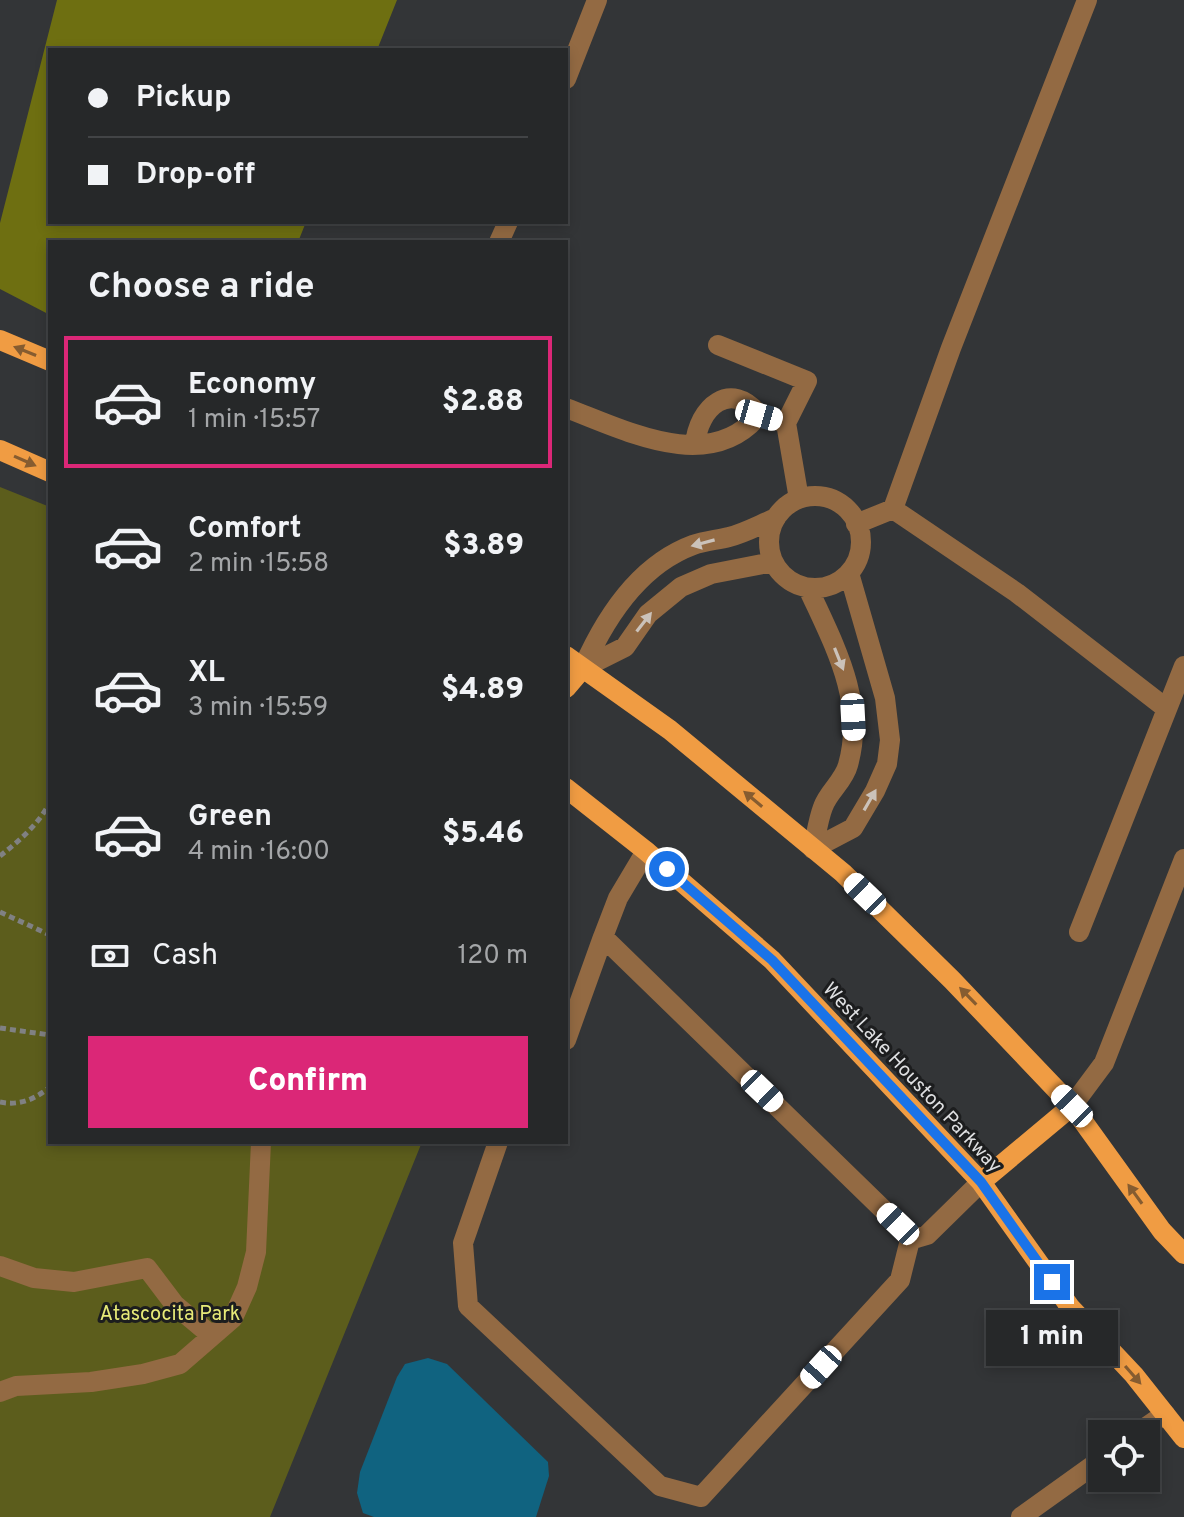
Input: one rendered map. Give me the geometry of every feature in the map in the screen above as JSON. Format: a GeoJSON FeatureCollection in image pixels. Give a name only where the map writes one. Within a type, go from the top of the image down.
{"type":"FeatureCollection","features":[{"type":"Feature","properties":{"kind":"main road"},"geometry":{"type":"LineString","coordinates":[[0,340],[48,360]]}},
{"type":"Feature","properties":{"kind":"main road"},"geometry":{"type":"LineString","coordinates":[[0,450],[48,471]]}},
{"type":"Feature","properties":{"kind":"main road"},"geometry":{"type":"LineString","coordinates":[[568,682],[574,662],[670,730],[843,873],[952,980],[1072,1106],[1162,1231],[1184,1254]]}},
{"type":"Feature","properties":{"kind":"main road","name":"West Lake Houston Parkway"},"geometry":{"type":"LineString","coordinates":[[568,790],[646,851],[772,960],[981,1182],[1070,1307],[1134,1375],[1184,1438]]}},
{"type":"Feature","properties":{"kind":"main road"},"geometry":{"type":"LineString","coordinates":[[981,1182],[1072,1106]]}},
{"type":"Feature","properties":{"kind":"street"},"geometry":{"type":"LineString","coordinates":[[568,74],[597,0]]}},
{"type":"Feature","properties":{"kind":"street"},"geometry":{"type":"LineString","coordinates":[[856,524],[893,509],[951,348],[1087,0]]}},
{"type":"Feature","properties":{"kind":"street"},"geometry":{"type":"LineString","coordinates":[[718,345],[807,381],[786,423],[799,499]]}},
{"type":"Feature","properties":{"kind":"street"},"geometry":{"type":"LineString","coordinates":[[695,445],[696,430],[703,414],[711,406],[741,399],[759,415],[786,423]]}},
{"type":"Feature","properties":{"kind":"street"},"geometry":{"type":"LineString","coordinates":[[568,409],[666,444],[695,445],[733,438],[746,431],[759,415]]}},
{"type":"Feature","properties":{"kind":"street"},"geometry":{"type":"LineString","coordinates":[[814,496],[830,499],[843,506],[856,524],[861,546],[857,560],[849,573],[823,588],[808,588],[794,583],[781,574],[773,562],[769,547],[770,532],[786,506],[799,499],[814,496]]}},
{"type":"Feature","properties":{"kind":"street"},"geometry":{"type":"LineString","coordinates":[[893,509],[1017,593],[1167,709]]}},
{"type":"Feature","properties":{"kind":"street"},"geometry":{"type":"LineString","coordinates":[[574,662],[632,589],[658,563],[693,545],[732,536],[776,518]]}},
{"type":"Feature","properties":{"kind":"street"},"geometry":{"type":"LineString","coordinates":[[574,662],[625,647],[648,614],[681,587],[711,574],[773,562]]}},
{"type":"Feature","properties":{"kind":"street"},"geometry":{"type":"LineString","coordinates":[[813,849],[853,828],[875,791],[889,752],[885,698],[849,573]]}},
{"type":"Feature","properties":{"kind":"street"},"geometry":{"type":"LineString","coordinates":[[808,588],[842,665],[852,699],[854,735],[848,768],[823,805],[813,849]]}},
{"type":"Feature","properties":{"kind":"street"},"geometry":{"type":"LineString","coordinates":[[1079,932],[1184,666]]}},
{"type":"Feature","properties":{"kind":"street"},"geometry":{"type":"LineString","coordinates":[[568,1034],[618,898],[646,851]]}},
{"type":"Feature","properties":{"kind":"street"},"geometry":{"type":"LineString","coordinates":[[1072,1106],[1104,1063],[1184,859]]}},
{"type":"Feature","properties":{"kind":"street"},"geometry":{"type":"LineString","coordinates":[[603,937],[898,1224],[910,1240]]}},
{"type":"Feature","properties":{"kind":"street"},"geometry":{"type":"LineString","coordinates":[[0,1392],[16,1386],[91,1382],[143,1374],[180,1364],[233,1318],[247,1287],[256,1252],[261,1144]]}},
{"type":"Feature","properties":{"kind":"street"},"geometry":{"type":"LineString","coordinates":[[497,1144],[463,1243],[468,1306],[660,1486],[701,1497],[900,1280],[910,1240]]}},
{"type":"Feature","properties":{"kind":"street"},"geometry":{"type":"LineString","coordinates":[[910,1240],[927,1235],[981,1182]]}},
{"type":"Feature","properties":{"kind":"street"},"geometry":{"type":"LineString","coordinates":[[0,1266],[34,1278],[74,1282],[147,1268],[175,1305],[212,1336]]}},
{"type":"Feature","properties":{"kind":"street"},"geometry":{"type":"LineString","coordinates":[[1156,1420],[1165,1414]]}},
{"type":"Feature","properties":{"kind":"street"},"geometry":{"type":"LineString","coordinates":[[1021,1517],[1088,1469]]}},
{"type":"Feature","properties":{"kind":"path"},"geometry":{"type":"LineString","coordinates":[[0,856],[48,806]]}},
{"type":"Feature","properties":{"kind":"path"},"geometry":{"type":"LineString","coordinates":[[0,912],[48,934]]}},
{"type":"Feature","properties":{"kind":"path"},"geometry":{"type":"LineString","coordinates":[[0,1028],[48,1035]]}},
{"type":"Feature","properties":{"kind":"path"},"geometry":{"type":"LineString","coordinates":[[0,1102],[24,1102],[37,1098],[48,1089]]}},
{"type":"Feature","properties":{"kind":"green space","name":"Atascocita Park"},"geometry":{"type":"Polygon","coordinates":[[[0,487],[48,506],[48,1144],[421,1144],[270,1517],[0,1517],[0,487]]]}},
{"type":"Feature","properties":{"kind":"shaded area"},"geometry":{"type":"Polygon","coordinates":[[[57,0],[397,0],[378,48],[48,48],[48,224],[305,224],[299,240],[48,240],[48,314],[0,289],[0,223],[57,0]]]}},
{"type":"Feature","properties":{"kind":"water"},"geometry":{"type":"Polygon","coordinates":[[[428,1358],[447,1364],[548,1462],[549,1476],[536,1517],[374,1517],[363,1513],[357,1493],[360,1472],[397,1377],[405,1364],[428,1358]]]}},
{"type":"Feature","properties":{"kind":"route"},"geometry":{"type":"LineString","coordinates":[[667,869],[772,960],[981,1182],[1052,1282]]}}]}
